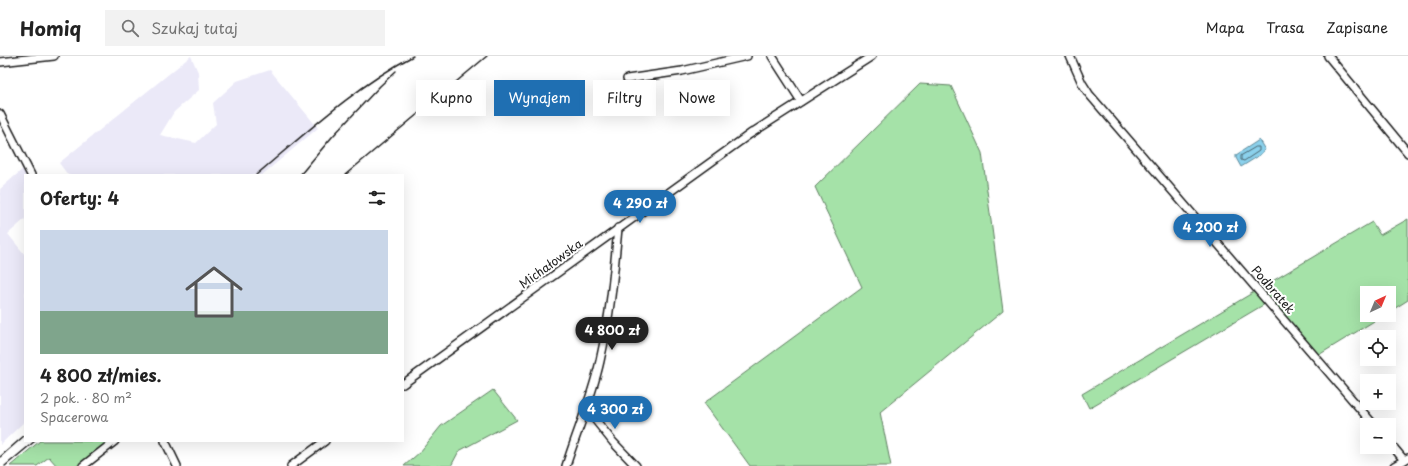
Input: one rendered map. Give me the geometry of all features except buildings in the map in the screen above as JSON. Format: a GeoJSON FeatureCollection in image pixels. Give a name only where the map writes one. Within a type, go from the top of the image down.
{"type":"FeatureCollection","features":[{"type":"Feature","properties":{"kind":"street"},"geometry":{"type":"LineString","coordinates":[[0,62],[54,56]]}},
{"type":"Feature","properties":{"kind":"street"},"geometry":{"type":"LineString","coordinates":[[627,78],[682,71],[747,56]]}},
{"type":"Feature","properties":{"kind":"street"},"geometry":{"type":"LineString","coordinates":[[772,56],[801,101]]}},
{"type":"Feature","properties":{"kind":"street","name":"Michałowska"},"geometry":{"type":"LineString","coordinates":[[404,383],[750,134],[872,56]]}},
{"type":"Feature","properties":{"kind":"street","name":"Podbratek"},"geometry":{"type":"LineString","coordinates":[[1070,56],[1082,83],[1089,94],[1368,418]]}},
{"type":"Feature","properties":{"kind":"street"},"geometry":{"type":"LineString","coordinates":[[1328,56],[1408,153]]}},
{"type":"Feature","properties":{"kind":"street"},"geometry":{"type":"LineString","coordinates":[[0,114],[30,174]]}},
{"type":"Feature","properties":{"kind":"street"},"geometry":{"type":"LineString","coordinates":[[566,466],[596,376],[608,324],[618,228]]}},
{"type":"Feature","properties":{"kind":"street"},"geometry":{"type":"LineString","coordinates":[[585,411],[593,417],[613,442],[636,466]]}},
{"type":"Feature","properties":{"kind":"street"},"geometry":{"type":"LineString","coordinates":[[83,466],[114,442]]}},
{"type":"Feature","properties":{"kind":"street"},"geometry":{"type":"LineString","coordinates":[[166,442],[178,466]]}},
{"type":"Feature","properties":{"kind":"street"},"geometry":{"type":"LineString","coordinates":[[291,466],[324,442]]}},
{"type":"Feature","properties":{"kind":"street"},"geometry":{"type":"LineString","coordinates":[[1394,466],[1406,459],[1396,449]]}},
{"type":"Feature","properties":{"kind":"shaded area"},"geometry":{"type":"Polygon","coordinates":[[[191,56],[198,72],[199,90],[174,112],[160,135],[196,143],[216,124],[213,103],[237,81],[270,70],[318,128],[263,174],[67,174],[59,163],[191,56]]]}},
{"type":"Feature","properties":{"kind":"shaded area"},"geometry":{"type":"Polygon","coordinates":[[[23,169],[26,174],[24,174],[24,220],[8,234],[24,254],[24,422],[0,445],[0,189],[23,169]]]}},
{"type":"Feature","properties":{"kind":"green space"},"geometry":{"type":"Polygon","coordinates":[[[920,84],[951,86],[982,153],[1003,311],[880,412],[891,466],[750,466],[704,403],[862,287],[815,187],[920,84]]]}},
{"type":"Feature","properties":{"kind":"green space"},"geometry":{"type":"Polygon","coordinates":[[[1408,219],[1408,300],[1396,308],[1396,286],[1360,286],[1360,322],[1373,322],[1317,356],[1270,301],[1089,408],[1082,394],[1372,222],[1380,235],[1408,219]]]}},
{"type":"Feature","properties":{"kind":"green space"},"geometry":{"type":"Polygon","coordinates":[[[493,390],[517,420],[459,451],[451,466],[404,466],[420,452],[441,426],[493,390]]]}},
{"type":"Feature","properties":{"kind":"green space"},"geometry":{"type":"Polygon","coordinates":[[[39,442],[111,442],[79,466],[57,466],[49,457],[37,466],[10,466],[39,442]]]}},
{"type":"Feature","properties":{"kind":"water"},"geometry":{"type":"Polygon","coordinates":[[[1259,140],[1265,150],[1241,167],[1236,155],[1259,140]]]}},
{"type":"Feature","properties":{"kind":"railway"},"geometry":{"type":"LineString","coordinates":[[257,174],[351,96],[392,68],[413,56]]}},
{"type":"Feature","properties":{"kind":"railway"},"geometry":{"type":"LineString","coordinates":[[346,174],[487,56]]}},
{"type":"Feature","properties":{"kind":"railway"},"geometry":{"type":"LineString","coordinates":[[301,174],[332,137],[396,71]]}},
{"type":"Feature","properties":{"kind":"railway"},"geometry":{"type":"LineString","coordinates":[[0,457],[24,436]]}},
{"type":"Feature","properties":{"kind":"railway"},"geometry":{"type":"LineString","coordinates":[[5,466],[34,442]]}}]}
